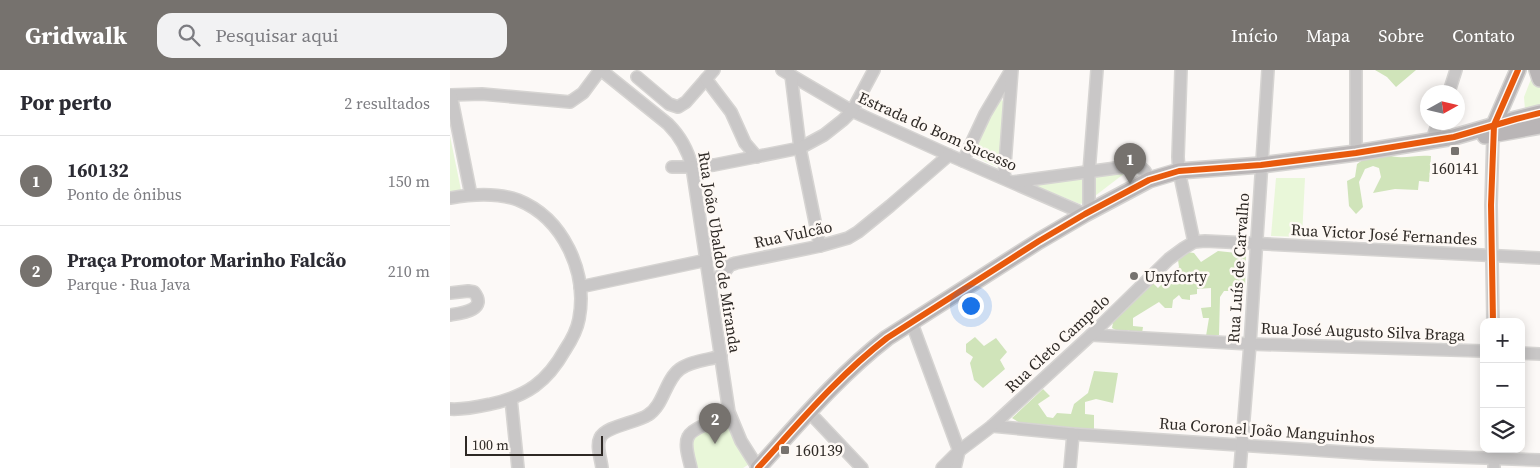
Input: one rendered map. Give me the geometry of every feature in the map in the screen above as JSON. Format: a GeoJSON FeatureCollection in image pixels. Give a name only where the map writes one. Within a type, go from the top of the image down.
{"type":"FeatureCollection","features":[{"type":"Feature","properties":{"kind":"main road"},"geometry":{"type":"LineString","coordinates":[[1493,130],[1518,70]]}},
{"type":"Feature","properties":{"kind":"main road"},"geometry":{"type":"LineString","coordinates":[[1537,70],[1540,78]]}},
{"type":"Feature","properties":{"kind":"main road"},"geometry":{"type":"LineString","coordinates":[[1493,130],[1540,113]]}},
{"type":"Feature","properties":{"kind":"main road"},"geometry":{"type":"LineString","coordinates":[[758,468],[808,412],[872,350],[911,321],[1039,241],[1149,180],[1179,170],[1261,165],[1356,153],[1493,130],[1540,126]]}},
{"type":"Feature","properties":{"kind":"street"},"geometry":{"type":"LineString","coordinates":[[472,195],[451,95],[508,95],[570,102],[578,98],[601,70]]}},
{"type":"Feature","properties":{"kind":"street","name":"Rua João Ubaldo de Miranda"},"geometry":{"type":"LineString","coordinates":[[601,70],[673,129],[686,147],[692,167],[730,417],[741,441],[758,468]]}},
{"type":"Feature","properties":{"kind":"street"},"geometry":{"type":"LineString","coordinates":[[672,167],[692,167],[800,148],[824,135],[844,120],[852,111],[874,70]]}},
{"type":"Feature","properties":{"kind":"street"},"geometry":{"type":"LineString","coordinates":[[963,161],[985,114],[1011,70]]}},
{"type":"Feature","properties":{"kind":"street"},"geometry":{"type":"LineString","coordinates":[[1011,70],[1008,180],[1138,166],[1145,171],[1149,180]]}},
{"type":"Feature","properties":{"kind":"street"},"geometry":{"type":"LineString","coordinates":[[1087,213],[1097,70]]}},
{"type":"Feature","properties":{"kind":"street"},"geometry":{"type":"LineString","coordinates":[[1181,70],[1178,157],[1194,242],[1256,244]]}},
{"type":"Feature","properties":{"kind":"street","name":"Rua Luís de Carvalho"},"geometry":{"type":"LineString","coordinates":[[1240,468],[1268,70]]}},
{"type":"Feature","properties":{"kind":"street"},"geometry":{"type":"LineString","coordinates":[[1356,70],[1356,153]]}},
{"type":"Feature","properties":{"kind":"street"},"geometry":{"type":"LineString","coordinates":[[1451,85],[1456,70]]}},
{"type":"Feature","properties":{"kind":"street"},"geometry":{"type":"LineString","coordinates":[[786,73],[820,246]]}},
{"type":"Feature","properties":{"kind":"street","name":"Estrada do Bom Sucesso"},"geometry":{"type":"LineString","coordinates":[[786,73],[852,111],[949,155],[1087,213]]}},
{"type":"Feature","properties":{"kind":"street"},"geometry":{"type":"LineString","coordinates":[[637,77],[669,104],[676,107],[686,102],[710,75],[731,112],[745,143],[757,157]]}},
{"type":"Feature","properties":{"kind":"street"},"geometry":{"type":"LineString","coordinates":[[1432,140],[1435,130]]}},
{"type":"Feature","properties":{"kind":"street"},"geometry":{"type":"LineString","coordinates":[[1493,130],[1491,205],[1493,318]]}},
{"type":"Feature","properties":{"kind":"street","name":"Rua Vulcão"},"geometry":{"type":"LineString","coordinates":[[710,282],[723,274],[730,265],[736,263],[820,246],[848,238],[890,206],[949,155]]}},
{"type":"Feature","properties":{"kind":"street"},"geometry":{"type":"LineString","coordinates":[[450,198],[472,195],[504,196],[538,211],[552,224],[570,249],[575,261],[580,287],[579,320],[575,332],[560,361],[551,371],[536,385],[511,400],[476,408],[450,409]]}},
{"type":"Feature","properties":{"kind":"street","name":"Rua Cleto Campelo"},"geometry":{"type":"LineString","coordinates":[[942,468],[959,451],[992,426],[1091,335],[1169,259],[1194,242]]}},
{"type":"Feature","properties":{"kind":"street","name":"Rua Victor José Fernandes"},"geometry":{"type":"LineString","coordinates":[[1256,244],[1540,258]]}},
{"type":"Feature","properties":{"kind":"street"},"geometry":{"type":"LineString","coordinates":[[580,287],[707,260]]}},
{"type":"Feature","properties":{"kind":"street"},"geometry":{"type":"LineString","coordinates":[[450,293],[474,292],[478,302],[472,310],[450,315]]}},
{"type":"Feature","properties":{"kind":"street"},"geometry":{"type":"LineString","coordinates":[[911,321],[959,451],[955,468]]}},
{"type":"Feature","properties":{"kind":"street","name":"Rua José Augusto Silva Braga"},"geometry":{"type":"LineString","coordinates":[[1091,335],[1250,344],[1480,351]]}},
{"type":"Feature","properties":{"kind":"street"},"geometry":{"type":"LineString","coordinates":[[1525,353],[1540,354]]}},
{"type":"Feature","properties":{"kind":"street"},"geometry":{"type":"LineString","coordinates":[[602,468],[599,439],[603,433],[642,419],[651,413],[680,369],[721,356]]}},
{"type":"Feature","properties":{"kind":"street"},"geometry":{"type":"LineString","coordinates":[[511,400],[518,468]]}},
{"type":"Feature","properties":{"kind":"street"},"geometry":{"type":"LineString","coordinates":[[808,412],[862,468]]}},
{"type":"Feature","properties":{"kind":"street"},"geometry":{"type":"LineString","coordinates":[[691,468],[687,437],[698,428],[730,417]]}},
{"type":"Feature","properties":{"kind":"street","name":"Rua Coronel João Manguinhos"},"geometry":{"type":"LineString","coordinates":[[992,426],[1073,434],[1374,454],[1540,460]]}},
{"type":"Feature","properties":{"kind":"street"},"geometry":{"type":"LineString","coordinates":[[1070,468],[1073,434]]}},
{"type":"Feature","properties":{"kind":"green space"},"geometry":{"type":"Polygon","coordinates":[[[1375,70],[1416,70],[1396,87],[1387,77],[1375,70]]]}},
{"type":"Feature","properties":{"kind":"green space"},"geometry":{"type":"Polygon","coordinates":[[[1533,74],[1540,75],[1540,108],[1525,110],[1524,97],[1533,74]]]}},
{"type":"Feature","properties":{"kind":"green space"},"geometry":{"type":"Polygon","coordinates":[[[998,100],[1002,100],[1004,103],[1001,169],[971,155],[998,100]]]}},
{"type":"Feature","properties":{"kind":"green space"},"geometry":{"type":"Polygon","coordinates":[[[450,136],[461,190],[450,192],[450,136]]]}},
{"type":"Feature","properties":{"kind":"green space"},"geometry":{"type":"Polygon","coordinates":[[[1385,154],[1397,157],[1431,156],[1429,182],[1419,181],[1418,190],[1395,189],[1373,193],[1381,177],[1379,168],[1373,166],[1365,169],[1359,182],[1363,207],[1356,214],[1349,206],[1347,181],[1355,177],[1357,164],[1364,159],[1385,154]]]}},
{"type":"Feature","properties":{"kind":"green space"},"geometry":{"type":"Polygon","coordinates":[[[1125,173],[1087,202],[1080,204],[1029,183],[1125,173]]]}},
{"type":"Feature","properties":{"kind":"green space"},"geometry":{"type":"Polygon","coordinates":[[[1276,178],[1305,178],[1302,237],[1271,236],[1276,178]]]}},
{"type":"Feature","properties":{"kind":"green space"},"geometry":{"type":"Polygon","coordinates":[[[1218,251],[1246,254],[1245,291],[1224,291],[1220,297],[1219,335],[1206,336],[1209,318],[1203,318],[1201,308],[1211,307],[1211,288],[1197,289],[1197,294],[1190,295],[1190,300],[1182,299],[1179,295],[1173,300],[1172,308],[1165,308],[1159,302],[1133,318],[1133,326],[1143,327],[1142,333],[1131,334],[1129,330],[1118,331],[1112,328],[1115,312],[1151,281],[1158,288],[1179,267],[1177,253],[1194,253],[1201,262],[1218,251]]]}},
{"type":"Feature","properties":{"kind":"green space"},"geometry":{"type":"Polygon","coordinates":[[[975,337],[984,346],[996,338],[1007,352],[1000,360],[1005,369],[983,388],[974,380],[970,363],[973,357],[966,352],[966,344],[975,337]]]}},
{"type":"Feature","properties":{"kind":"green space"},"geometry":{"type":"Polygon","coordinates":[[[1094,371],[1118,373],[1113,403],[1096,399],[1085,402],[1085,414],[1094,415],[1094,430],[1020,423],[1012,418],[1043,389],[1050,396],[1038,404],[1047,417],[1053,418],[1057,413],[1071,414],[1074,404],[1088,393],[1094,371]]]}},
{"type":"Feature","properties":{"kind":"green space"},"geometry":{"type":"Polygon","coordinates":[[[729,421],[751,463],[743,468],[694,468],[690,436],[729,421]]]}},
{"type":"Feature","properties":{"kind":"cycle path"},"geometry":{"type":"LineString","coordinates":[[1493,318],[1491,205],[1494,125],[1518,70]]}},
{"type":"Feature","properties":{"kind":"cycle path"},"geometry":{"type":"LineString","coordinates":[[758,468],[836,384],[869,352],[887,338],[1039,241],[1149,180],[1179,171],[1261,165],[1356,153],[1454,137],[1540,113]]}},
{"type":"Feature","properties":{"kind":"place","name":"160141"},"geometry":{"type":"Point","coordinates":[1455,151]}},
{"type":"Feature","properties":{"kind":"place","name":"160132"},"geometry":{"type":"Point","coordinates":[1130,184]}},
{"type":"Feature","properties":{"kind":"place","name":"Unyforty"},"geometry":{"type":"Point","coordinates":[1134,276]}},
{"type":"Feature","properties":{"kind":"place","name":"Praça Promotor Marinho Falcão"},"geometry":{"type":"Point","coordinates":[715,444]}},
{"type":"Feature","properties":{"kind":"place","name":"160139"},"geometry":{"type":"Point","coordinates":[785,450]}}]}
